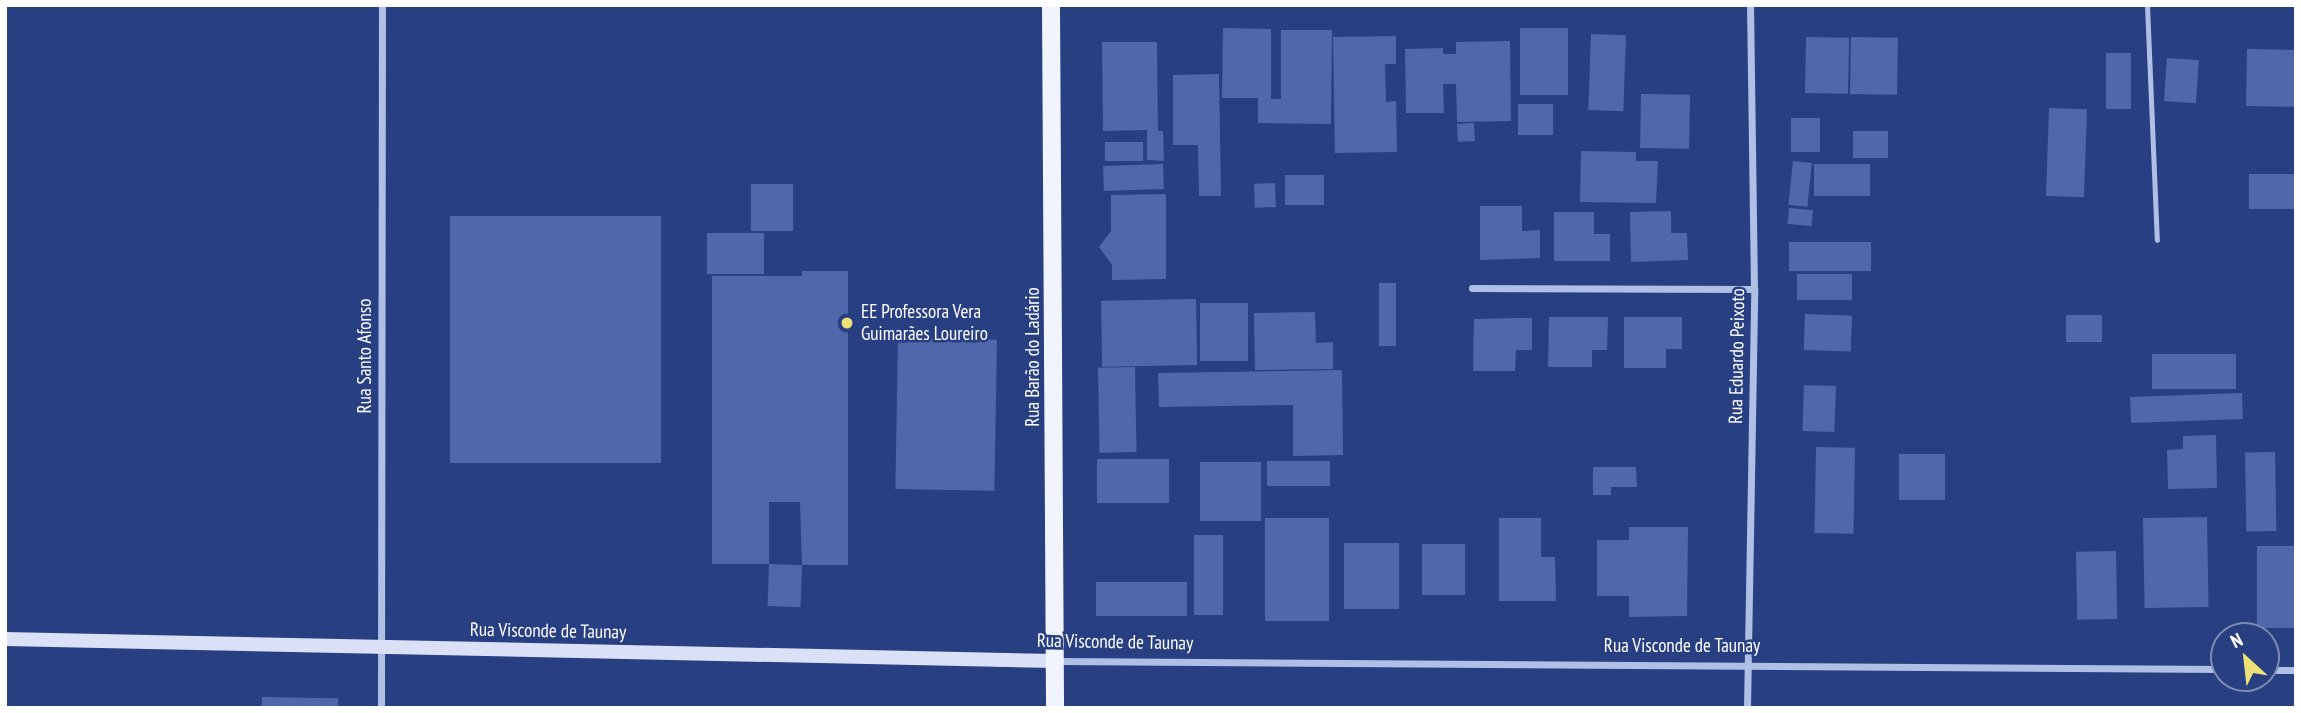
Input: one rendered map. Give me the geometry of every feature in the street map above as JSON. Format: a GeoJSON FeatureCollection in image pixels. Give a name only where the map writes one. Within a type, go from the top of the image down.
{"type":"FeatureCollection","features":[{"type":"Feature","properties":{"kind":"main road","name":"Rua Barão do Ladário"},"geometry":{"type":"LineString","coordinates":[[1051,5],[1055,708]]}},
{"type":"Feature","properties":{"kind":"street","name":"Rua Santo Afonso"},"geometry":{"type":"LineString","coordinates":[[380,708],[382,5]]}},
{"type":"Feature","properties":{"kind":"street","name":"Rua Eduardo Peixoto"},"geometry":{"type":"LineString","coordinates":[[1748,708],[1754,289],[1751,5]]}},
{"type":"Feature","properties":{"kind":"street"},"geometry":{"type":"LineString","coordinates":[[1472,288],[1754,289]]}},
{"type":"Feature","properties":{"kind":"street","name":"Rua Visconde de Taunay"},"geometry":{"type":"LineString","coordinates":[[5,639],[1056,661],[2210,669]]}},
{"type":"Feature","properties":{"kind":"lane"},"geometry":{"type":"LineString","coordinates":[[2147,5],[2157,240]]}},
{"type":"Feature","properties":{"kind":"building"},"geometry":{"type":"Polygon","coordinates":[[[1223,28],[1271,29],[1271,99],[1281,99],[1281,30],[1332,30],[1331,124],[1258,123],[1258,98],[1222,98],[1223,28]]]}},
{"type":"Feature","properties":{"kind":"building"},"geometry":{"type":"Polygon","coordinates":[[[1520,28],[1568,28],[1568,95],[1520,95],[1520,28]]]}},
{"type":"Feature","properties":{"kind":"building"},"geometry":{"type":"Polygon","coordinates":[[[1591,34],[1626,35],[1623,111],[1588,110],[1591,34]]]}},
{"type":"Feature","properties":{"kind":"building"},"geometry":{"type":"Polygon","coordinates":[[[1396,36],[1396,64],[1385,64],[1386,102],[1396,101],[1397,152],[1335,153],[1333,37],[1396,36]]]}},
{"type":"Feature","properties":{"kind":"building"},"geometry":{"type":"Polygon","coordinates":[[[1806,37],[1849,38],[1848,94],[1805,93],[1806,37]]]}},
{"type":"Feature","properties":{"kind":"building"},"geometry":{"type":"Polygon","coordinates":[[[1851,37],[1898,38],[1897,95],[1850,94],[1851,37]]]}},
{"type":"Feature","properties":{"kind":"building"},"geometry":{"type":"Polygon","coordinates":[[[1510,41],[1511,121],[1457,122],[1456,84],[1443,84],[1444,113],[1406,113],[1405,49],[1443,48],[1443,54],[1456,54],[1456,42],[1510,41]]]}},
{"type":"Feature","properties":{"kind":"building"},"geometry":{"type":"Polygon","coordinates":[[[1102,42],[1157,42],[1158,131],[1163,131],[1164,161],[1147,160],[1147,130],[1103,131],[1102,42]]]}},
{"type":"Feature","properties":{"kind":"building"},"geometry":{"type":"Polygon","coordinates":[[[2247,49],[2296,50],[2295,107],[2246,106],[2247,49]]]}},
{"type":"Feature","properties":{"kind":"building"},"geometry":{"type":"Polygon","coordinates":[[[2106,53],[2131,53],[2131,109],[2106,109],[2106,53]]]}},
{"type":"Feature","properties":{"kind":"building"},"geometry":{"type":"Polygon","coordinates":[[[2167,58],[2199,60],[2196,103],[2164,101],[2167,58]]]}},
{"type":"Feature","properties":{"kind":"building"},"geometry":{"type":"Polygon","coordinates":[[[1219,74],[1221,196],[1199,196],[1198,145],[1173,145],[1173,75],[1219,74]]]}},
{"type":"Feature","properties":{"kind":"building"},"geometry":{"type":"Polygon","coordinates":[[[1641,94],[1690,95],[1689,149],[1640,148],[1641,94]]]}},
{"type":"Feature","properties":{"kind":"building"},"geometry":{"type":"Polygon","coordinates":[[[1518,104],[1553,104],[1553,135],[1518,135],[1518,104]]]}},
{"type":"Feature","properties":{"kind":"building"},"geometry":{"type":"Polygon","coordinates":[[[2049,108],[2087,109],[2084,197],[2046,196],[2049,108]]]}},
{"type":"Feature","properties":{"kind":"building"},"geometry":{"type":"Polygon","coordinates":[[[1791,118],[1820,118],[1820,152],[1791,152],[1791,118]]]}},
{"type":"Feature","properties":{"kind":"building"},"geometry":{"type":"Polygon","coordinates":[[[1474,123],[1475,141],[1458,142],[1457,124],[1474,123]]]}},
{"type":"Feature","properties":{"kind":"building"},"geometry":{"type":"Polygon","coordinates":[[[1853,131],[1888,131],[1888,158],[1853,158],[1853,131]]]}},
{"type":"Feature","properties":{"kind":"building"},"geometry":{"type":"Polygon","coordinates":[[[1105,142],[1143,142],[1143,161],[1105,161],[1105,142]]]}},
{"type":"Feature","properties":{"kind":"building"},"geometry":{"type":"Polygon","coordinates":[[[1581,151],[1636,152],[1636,161],[1658,161],[1656,203],[1580,202],[1581,151]]]}},
{"type":"Feature","properties":{"kind":"building"},"geometry":{"type":"Polygon","coordinates":[[[1793,161],[1812,163],[1807,207],[1788,205],[1793,161]]]}},
{"type":"Feature","properties":{"kind":"building"},"geometry":{"type":"Polygon","coordinates":[[[1163,164],[1164,189],[1104,191],[1103,166],[1163,164]]]}},
{"type":"Feature","properties":{"kind":"building"},"geometry":{"type":"Polygon","coordinates":[[[1814,164],[1870,164],[1870,196],[1814,196],[1814,164]]]}},
{"type":"Feature","properties":{"kind":"building"},"geometry":{"type":"Polygon","coordinates":[[[2249,174],[2296,174],[2296,209],[2249,209],[2249,174]]]}},
{"type":"Feature","properties":{"kind":"building"},"geometry":{"type":"Polygon","coordinates":[[[1285,175],[1324,175],[1324,205],[1285,205],[1285,175]]]}},
{"type":"Feature","properties":{"kind":"building"},"geometry":{"type":"Polygon","coordinates":[[[1275,183],[1276,207],[1255,208],[1254,184],[1275,183]]]}},
{"type":"Feature","properties":{"kind":"building"},"geometry":{"type":"Polygon","coordinates":[[[751,184],[793,184],[793,231],[751,231],[751,184]]]}},
{"type":"Feature","properties":{"kind":"building"},"geometry":{"type":"Polygon","coordinates":[[[1166,194],[1166,279],[1112,280],[1112,265],[1099,247],[1111,231],[1111,195],[1166,194]]]}},
{"type":"Feature","properties":{"kind":"building"},"geometry":{"type":"Polygon","coordinates":[[[1480,206],[1522,206],[1522,231],[1540,230],[1540,258],[1480,260],[1480,206]]]}},
{"type":"Feature","properties":{"kind":"building"},"geometry":{"type":"Polygon","coordinates":[[[1789,208],[1813,210],[1812,226],[1788,224],[1789,208]]]}},
{"type":"Feature","properties":{"kind":"building"},"geometry":{"type":"Polygon","coordinates":[[[1671,211],[1671,233],[1687,233],[1688,260],[1631,262],[1630,212],[1671,211]]]}},
{"type":"Feature","properties":{"kind":"building"},"geometry":{"type":"Polygon","coordinates":[[[1554,212],[1594,212],[1594,234],[1610,234],[1610,261],[1554,261],[1554,212]]]}},
{"type":"Feature","properties":{"kind":"building"},"geometry":{"type":"Polygon","coordinates":[[[450,216],[661,216],[661,463],[450,463],[450,216]]]}},
{"type":"Feature","properties":{"kind":"building"},"geometry":{"type":"Polygon","coordinates":[[[707,233],[764,233],[764,274],[707,274],[707,233]]]}},
{"type":"Feature","properties":{"kind":"building"},"geometry":{"type":"Polygon","coordinates":[[[1789,242],[1871,242],[1871,271],[1789,271],[1789,242]]]}},
{"type":"Feature","properties":{"kind":"building"},"geometry":{"type":"Polygon","coordinates":[[[802,271],[848,271],[848,565],[802,565],[800,502],[769,502],[769,564],[712,564],[712,276],[802,276],[802,271]]]}},
{"type":"Feature","properties":{"kind":"building"},"geometry":{"type":"Polygon","coordinates":[[[1797,274],[1852,274],[1852,300],[1797,300],[1797,274]]]}},
{"type":"Feature","properties":{"kind":"building"},"geometry":{"type":"Polygon","coordinates":[[[1379,283],[1396,283],[1396,346],[1379,346],[1379,283]]]}},
{"type":"Feature","properties":{"kind":"building"},"geometry":{"type":"Polygon","coordinates":[[[1196,299],[1197,365],[1102,367],[1101,301],[1196,299]]]}},
{"type":"Feature","properties":{"kind":"building"},"geometry":{"type":"Polygon","coordinates":[[[1200,303],[1248,303],[1248,361],[1200,361],[1200,303]]]}},
{"type":"Feature","properties":{"kind":"building"},"geometry":{"type":"Polygon","coordinates":[[[1315,312],[1316,343],[1333,342],[1333,369],[1255,370],[1254,313],[1315,312]]]}},
{"type":"Feature","properties":{"kind":"building"},"geometry":{"type":"Polygon","coordinates":[[[1805,314],[1852,316],[1851,352],[1804,350],[1805,314]]]}},
{"type":"Feature","properties":{"kind":"building"},"geometry":{"type":"Polygon","coordinates":[[[2066,315],[2102,315],[2102,342],[2066,342],[2066,315]]]}},
{"type":"Feature","properties":{"kind":"building"},"geometry":{"type":"Polygon","coordinates":[[[1549,317],[1608,317],[1607,350],[1592,350],[1592,367],[1548,367],[1549,317]]]}},
{"type":"Feature","properties":{"kind":"building"},"geometry":{"type":"Polygon","coordinates":[[[1624,317],[1682,317],[1682,349],[1666,349],[1666,368],[1624,368],[1624,317]]]}},
{"type":"Feature","properties":{"kind":"building"},"geometry":{"type":"Polygon","coordinates":[[[1532,318],[1532,350],[1516,350],[1515,371],[1473,371],[1474,319],[1532,318]]]}},
{"type":"Feature","properties":{"kind":"building"},"geometry":{"type":"Polygon","coordinates":[[[898,338],[997,340],[994,491],[895,489],[898,338]]]}},
{"type":"Feature","properties":{"kind":"building"},"geometry":{"type":"Polygon","coordinates":[[[2152,354],[2236,354],[2236,389],[2152,389],[2152,354]]]}},
{"type":"Feature","properties":{"kind":"building"},"geometry":{"type":"Polygon","coordinates":[[[1135,367],[1136,452],[1099,453],[1098,368],[1135,367]]]}},
{"type":"Feature","properties":{"kind":"building"},"geometry":{"type":"Polygon","coordinates":[[[1342,370],[1343,455],[1293,456],[1293,405],[1159,407],[1158,373],[1342,370]]]}},
{"type":"Feature","properties":{"kind":"building"},"geometry":{"type":"Polygon","coordinates":[[[1804,385],[1836,386],[1834,432],[1802,431],[1804,385]]]}},
{"type":"Feature","properties":{"kind":"building"},"geometry":{"type":"Polygon","coordinates":[[[2242,393],[2243,419],[2131,423],[2130,397],[2242,393]]]}},
{"type":"Feature","properties":{"kind":"building"},"geometry":{"type":"Polygon","coordinates":[[[2216,435],[2217,488],[2168,489],[2167,450],[2183,449],[2183,436],[2216,435]]]}},
{"type":"Feature","properties":{"kind":"building"},"geometry":{"type":"Polygon","coordinates":[[[1816,447],[1855,448],[1853,534],[1814,533],[1816,447]]]}},
{"type":"Feature","properties":{"kind":"building"},"geometry":{"type":"Polygon","coordinates":[[[2275,452],[2276,531],[2246,532],[2245,453],[2275,452]]]}},
{"type":"Feature","properties":{"kind":"building"},"geometry":{"type":"Polygon","coordinates":[[[1899,454],[1945,454],[1945,500],[1899,500],[1899,454]]]}},
{"type":"Feature","properties":{"kind":"building"},"geometry":{"type":"Polygon","coordinates":[[[1097,459],[1169,459],[1169,503],[1097,503],[1097,459]]]}},
{"type":"Feature","properties":{"kind":"building"},"geometry":{"type":"Polygon","coordinates":[[[1267,461],[1330,461],[1330,486],[1267,486],[1267,461]]]}},
{"type":"Feature","properties":{"kind":"building"},"geometry":{"type":"Polygon","coordinates":[[[1200,462],[1261,462],[1261,521],[1200,521],[1200,462]]]}},
{"type":"Feature","properties":{"kind":"building"},"geometry":{"type":"Polygon","coordinates":[[[1593,467],[1636,467],[1637,487],[1611,487],[1611,495],[1593,495],[1593,467]]]}},
{"type":"Feature","properties":{"kind":"building"},"geometry":{"type":"Polygon","coordinates":[[[2207,517],[2209,607],[2145,608],[2143,518],[2207,517]]]}},
{"type":"Feature","properties":{"kind":"building"},"geometry":{"type":"Polygon","coordinates":[[[1265,518],[1329,518],[1329,621],[1265,621],[1265,518]]]}},
{"type":"Feature","properties":{"kind":"building"},"geometry":{"type":"Polygon","coordinates":[[[1499,518],[1541,518],[1541,557],[1555,557],[1556,601],[1499,601],[1499,518]]]}},
{"type":"Feature","properties":{"kind":"building"},"geometry":{"type":"Polygon","coordinates":[[[1629,527],[1688,527],[1687,616],[1629,617],[1629,596],[1597,596],[1597,540],[1629,540],[1629,527]]]}},
{"type":"Feature","properties":{"kind":"building"},"geometry":{"type":"Polygon","coordinates":[[[1194,535],[1223,535],[1223,615],[1194,615],[1194,535]]]}},
{"type":"Feature","properties":{"kind":"building"},"geometry":{"type":"Polygon","coordinates":[[[1344,543],[1399,543],[1399,609],[1344,609],[1344,543]]]}},
{"type":"Feature","properties":{"kind":"building"},"geometry":{"type":"Polygon","coordinates":[[[1422,544],[1465,544],[1465,595],[1422,595],[1422,544]]]}},
{"type":"Feature","properties":{"kind":"building"},"geometry":{"type":"Polygon","coordinates":[[[2257,546],[2296,546],[2296,628],[2280,628],[2280,622],[2257,622],[2257,546]]]}},
{"type":"Feature","properties":{"kind":"building"},"geometry":{"type":"Polygon","coordinates":[[[2116,551],[2117,619],[2077,620],[2076,552],[2116,551]]]}},
{"type":"Feature","properties":{"kind":"building"},"geometry":{"type":"Polygon","coordinates":[[[769,564],[802,565],[801,607],[768,606],[769,564]]]}},
{"type":"Feature","properties":{"kind":"building"},"geometry":{"type":"Polygon","coordinates":[[[1096,582],[1187,582],[1187,616],[1096,616],[1096,582]]]}},
{"type":"Feature","properties":{"kind":"building"},"geometry":{"type":"Polygon","coordinates":[[[262,697],[338,698],[338,708],[262,708],[262,697]]]}},
{"type":"Feature","properties":{"kind":"place","name":"EE Professora Vera Guimarães Loureiro"},"geometry":{"type":"Point","coordinates":[847,323]}}]}
